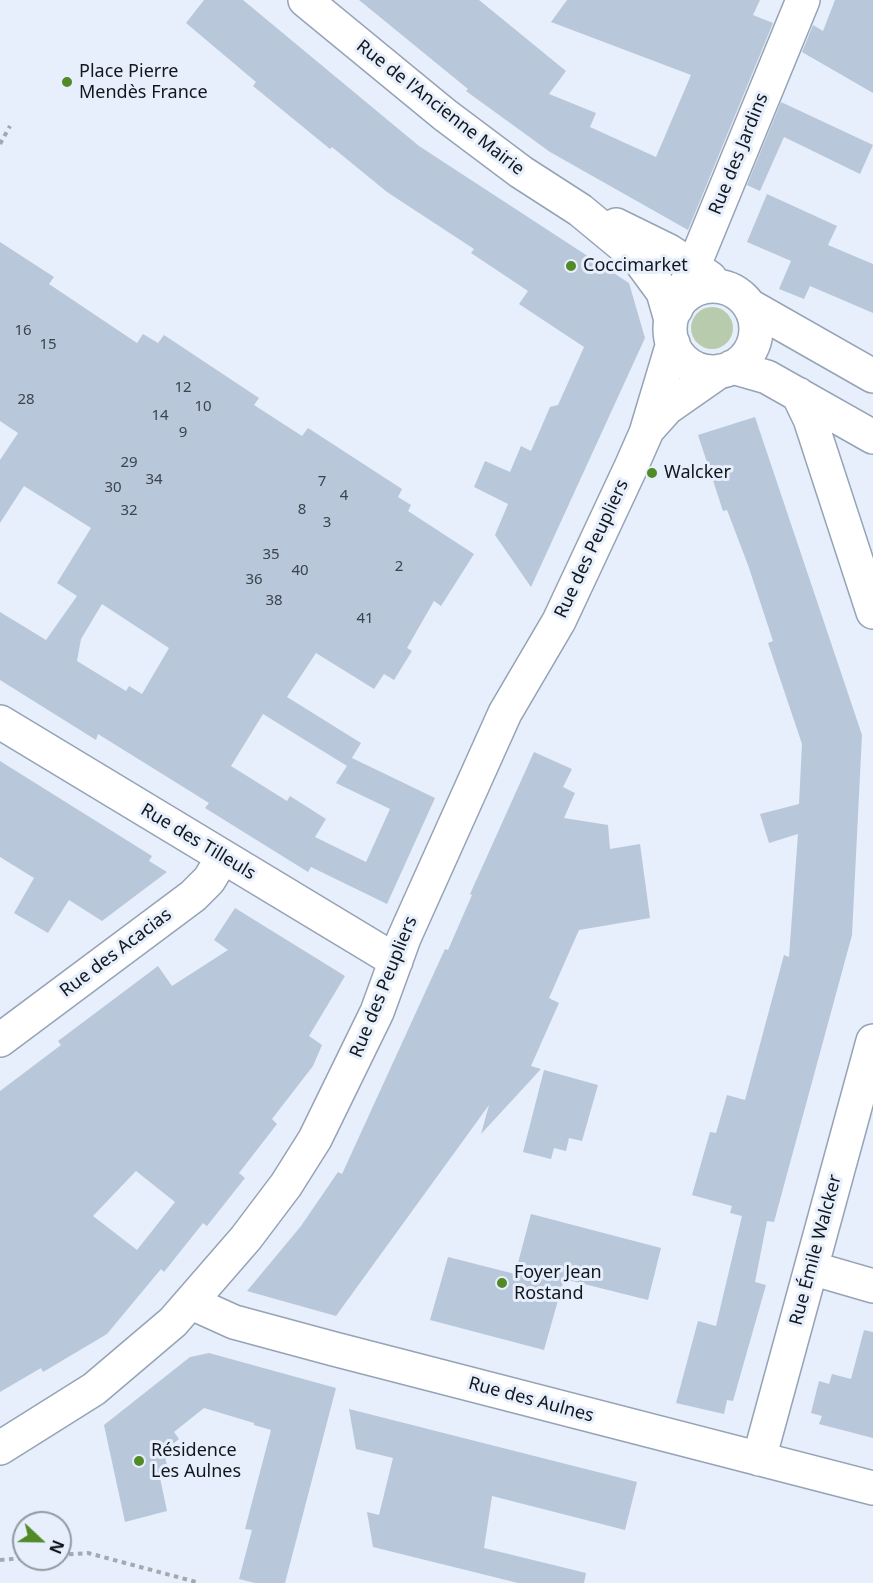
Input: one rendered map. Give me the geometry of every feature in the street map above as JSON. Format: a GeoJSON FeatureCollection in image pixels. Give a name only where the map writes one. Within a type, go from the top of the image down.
{"type":"FeatureCollection","features":[{"type":"Feature","properties":{"kind":"street","name":"Rue de l'Ancienne Mairie"},"geometry":{"type":"LineString","coordinates":[[305,0],[473,137],[521,172],[580,210],[638,258],[651,273],[667,301],[674,324]]}},
{"type":"Feature","properties":{"kind":"street","name":"Rue des Jardins"},"geometry":{"type":"LineString","coordinates":[[674,324],[693,267],[803,0]]}},
{"type":"Feature","properties":{"kind":"street","name":"Rue de l'Ancienne Mairie"},"geometry":{"type":"LineString","coordinates":[[580,210],[633,232],[873,376]]}},
{"type":"Feature","properties":{"kind":"street"},"geometry":{"type":"LineString","coordinates":[[726,369],[746,356],[754,341],[756,323],[738,297],[715,286],[698,289],[683,299],[674,324],[682,358],[692,366],[709,371],[726,369],[760,374],[873,437]]}},
{"type":"Feature","properties":{"kind":"street","name":"Rue des Peupliers"},"geometry":{"type":"LineString","coordinates":[[0,1448],[94,1389],[158,1337],[192,1303],[273,1203],[315,1139],[377,1012],[396,961],[505,713],[564,610],[645,433],[674,324]]}},
{"type":"Feature","properties":{"kind":"street","name":"Rue des Peupliers"},"geometry":{"type":"LineString","coordinates":[[645,433],[667,408],[726,369]]}},
{"type":"Feature","properties":{"kind":"street"},"geometry":{"type":"LineString","coordinates":[[798,394],[810,419],[873,612]]}},
{"type":"Feature","properties":{"kind":"street","name":"Rue des Tilleuls"},"geometry":{"type":"LineString","coordinates":[[0,722],[396,961]]}},
{"type":"Feature","properties":{"kind":"street","name":"Rue des Acacias"},"geometry":{"type":"LineString","coordinates":[[0,1040],[193,896],[208,880],[223,857]]}},
{"type":"Feature","properties":{"kind":"street","name":"Rue Émile Walcker"},"geometry":{"type":"LineString","coordinates":[[759,1459],[873,1041]]}},
{"type":"Feature","properties":{"kind":"street"},"geometry":{"type":"LineString","coordinates":[[811,1268],[873,1286]]}},
{"type":"Feature","properties":{"kind":"street","name":"Rue des Aulnes"},"geometry":{"type":"LineString","coordinates":[[192,1303],[234,1322],[873,1488]]}},
{"type":"Feature","properties":{"kind":"path"},"geometry":{"type":"LineString","coordinates":[[0,144],[10,126]]}},
{"type":"Feature","properties":{"kind":"path"},"geometry":{"type":"LineString","coordinates":[[72,1555],[88,1553],[200,1583]]}},
{"type":"Feature","properties":{"kind":"green space"},"geometry":{"type":"Polygon","coordinates":[[[712,307],[720,308],[727,313],[732,320],[732,336],[727,343],[720,348],[712,349],[704,348],[697,343],[692,336],[691,328],[692,320],[697,313],[704,308],[712,307]]]}},
{"type":"Feature","properties":{"kind":"building"},"geometry":{"type":"Polygon","coordinates":[[[204,0],[243,0],[419,146],[629,283],[645,338],[531,587],[495,535],[508,504],[474,487],[485,461],[510,472],[521,446],[531,451],[550,407],[558,405],[584,347],[519,304],[528,291],[471,253],[474,249],[387,192],[253,86],[256,82],[186,23],[204,0]]]}},
{"type":"Feature","properties":{"kind":"building"},"geometry":{"type":"Polygon","coordinates":[[[359,0],[479,0],[566,71],[549,94],[596,113],[590,127],[656,157],[691,75],[551,22],[567,0],[760,0],[753,15],[773,23],[688,230],[550,152],[466,91],[468,89],[359,0]]]}},
{"type":"Feature","properties":{"kind":"building"},"geometry":{"type":"Polygon","coordinates":[[[835,0],[873,0],[873,93],[802,52],[813,25],[823,31],[835,0]]]}},
{"type":"Feature","properties":{"kind":"building"},"geometry":{"type":"Polygon","coordinates":[[[781,102],[873,145],[860,174],[784,137],[760,191],[747,185],[781,102]]]}},
{"type":"Feature","properties":{"kind":"building"},"geometry":{"type":"Polygon","coordinates":[[[767,194],[837,226],[828,245],[873,264],[873,313],[810,286],[804,299],[779,289],[791,261],[747,242],[767,194]]]}},
{"type":"Feature","properties":{"kind":"building"},"geometry":{"type":"Polygon","coordinates":[[[0,242],[54,277],[49,284],[137,343],[143,334],[158,343],[164,335],[259,398],[254,405],[302,436],[308,428],[402,489],[398,497],[411,505],[408,511],[474,554],[441,606],[434,601],[407,648],[412,651],[394,680],[384,674],[374,689],[316,653],[287,697],[361,743],[349,762],[352,758],[435,798],[387,904],[311,867],[308,872],[205,808],[209,803],[98,734],[96,740],[0,680],[0,612],[46,640],[77,596],[57,583],[91,528],[24,486],[0,523],[0,460],[18,433],[0,421],[0,242]],[[102,604],[81,639],[77,661],[126,691],[129,686],[142,694],[169,648],[102,604]],[[263,714],[231,766],[287,801],[290,796],[326,819],[315,837],[366,862],[390,809],[336,783],[347,766],[263,714]]]}},
{"type":"Feature","properties":{"kind":"building"},"geometry":{"type":"Polygon","coordinates":[[[755,417],[862,735],[852,935],[774,1222],[767,1221],[755,1282],[766,1285],[733,1401],[727,1400],[724,1414],[676,1403],[698,1321],[716,1326],[742,1216],[730,1213],[732,1206],[692,1195],[710,1132],[716,1133],[727,1095],[745,1100],[784,955],[789,957],[798,834],[769,843],[760,814],[799,804],[802,744],[768,643],[773,641],[748,565],[727,510],[723,511],[698,435],[755,417]]]}},
{"type":"Feature","properties":{"kind":"building"},"geometry":{"type":"Polygon","coordinates":[[[534,752],[572,769],[563,787],[575,793],[564,818],[608,825],[610,849],[640,844],[650,918],[579,930],[549,998],[559,1003],[531,1066],[541,1069],[481,1134],[489,1105],[336,1316],[247,1291],[301,1226],[338,1172],[342,1174],[445,949],[448,950],[472,895],[470,894],[534,752]]]}},
{"type":"Feature","properties":{"kind":"building"},"geometry":{"type":"Polygon","coordinates":[[[0,761],[152,856],[149,861],[167,872],[102,921],[69,900],[48,933],[14,913],[34,878],[0,857],[0,761]]]}},
{"type":"Feature","properties":{"kind":"building"},"geometry":{"type":"Polygon","coordinates":[[[235,908],[345,976],[309,1036],[322,1045],[313,1066],[272,1119],[277,1124],[239,1173],[245,1178],[207,1226],[203,1223],[164,1272],[161,1269],[107,1334],[43,1372],[41,1368],[0,1392],[0,1091],[61,1045],[58,1041],[158,966],[172,986],[228,950],[214,940],[235,908]],[[136,1171],[93,1216],[137,1250],[175,1202],[136,1171]]]}},
{"type":"Feature","properties":{"kind":"building"},"geometry":{"type":"Polygon","coordinates":[[[544,1070],[598,1085],[582,1141],[569,1138],[566,1151],[554,1148],[551,1159],[523,1152],[544,1070]]]}},
{"type":"Feature","properties":{"kind":"building","name":"Foyer Jean Rostand"},"geometry":{"type":"Polygon","coordinates":[[[531,1214],[661,1248],[648,1300],[564,1279],[544,1350],[430,1320],[448,1257],[515,1274],[531,1214]]]}},
{"type":"Feature","properties":{"kind":"building"},"geometry":{"type":"Polygon","coordinates":[[[864,1330],[873,1332],[873,1438],[819,1424],[822,1416],[811,1413],[819,1381],[829,1384],[832,1374],[851,1379],[864,1330]]]}},
{"type":"Feature","properties":{"kind":"building","name":"Résidence Les Aulnes"},"geometry":{"type":"Polygon","coordinates":[[[209,1353],[336,1388],[285,1583],[255,1583],[239,1579],[252,1530],[245,1529],[271,1430],[254,1425],[254,1423],[204,1408],[174,1432],[179,1439],[164,1451],[168,1471],[159,1473],[167,1511],[125,1522],[104,1425],[190,1357],[209,1353]]]}},
{"type":"Feature","properties":{"kind":"building"},"geometry":{"type":"Polygon","coordinates":[[[349,1409],[637,1482],[625,1530],[492,1496],[484,1548],[586,1573],[584,1583],[518,1583],[373,1547],[367,1512],[379,1515],[393,1458],[356,1449],[349,1409]]]}},
{"type":"Feature","properties":{"kind":"place","name":"Place Pierre Mendès France"},"geometry":{"type":"Point","coordinates":[67,82]}},
{"type":"Feature","properties":{"kind":"place","name":"Coccimarket"},"geometry":{"type":"Point","coordinates":[571,266]}},
{"type":"Feature","properties":{"kind":"place","name":"Walcker"},"geometry":{"type":"Point","coordinates":[652,473]}},
{"type":"Feature","properties":{"kind":"place","name":"Foyer Jean Rostand"},"geometry":{"type":"Point","coordinates":[502,1283]}},
{"type":"Feature","properties":{"kind":"place","name":"Résidence Les Aulnes"},"geometry":{"type":"Point","coordinates":[139,1461]}}]}
